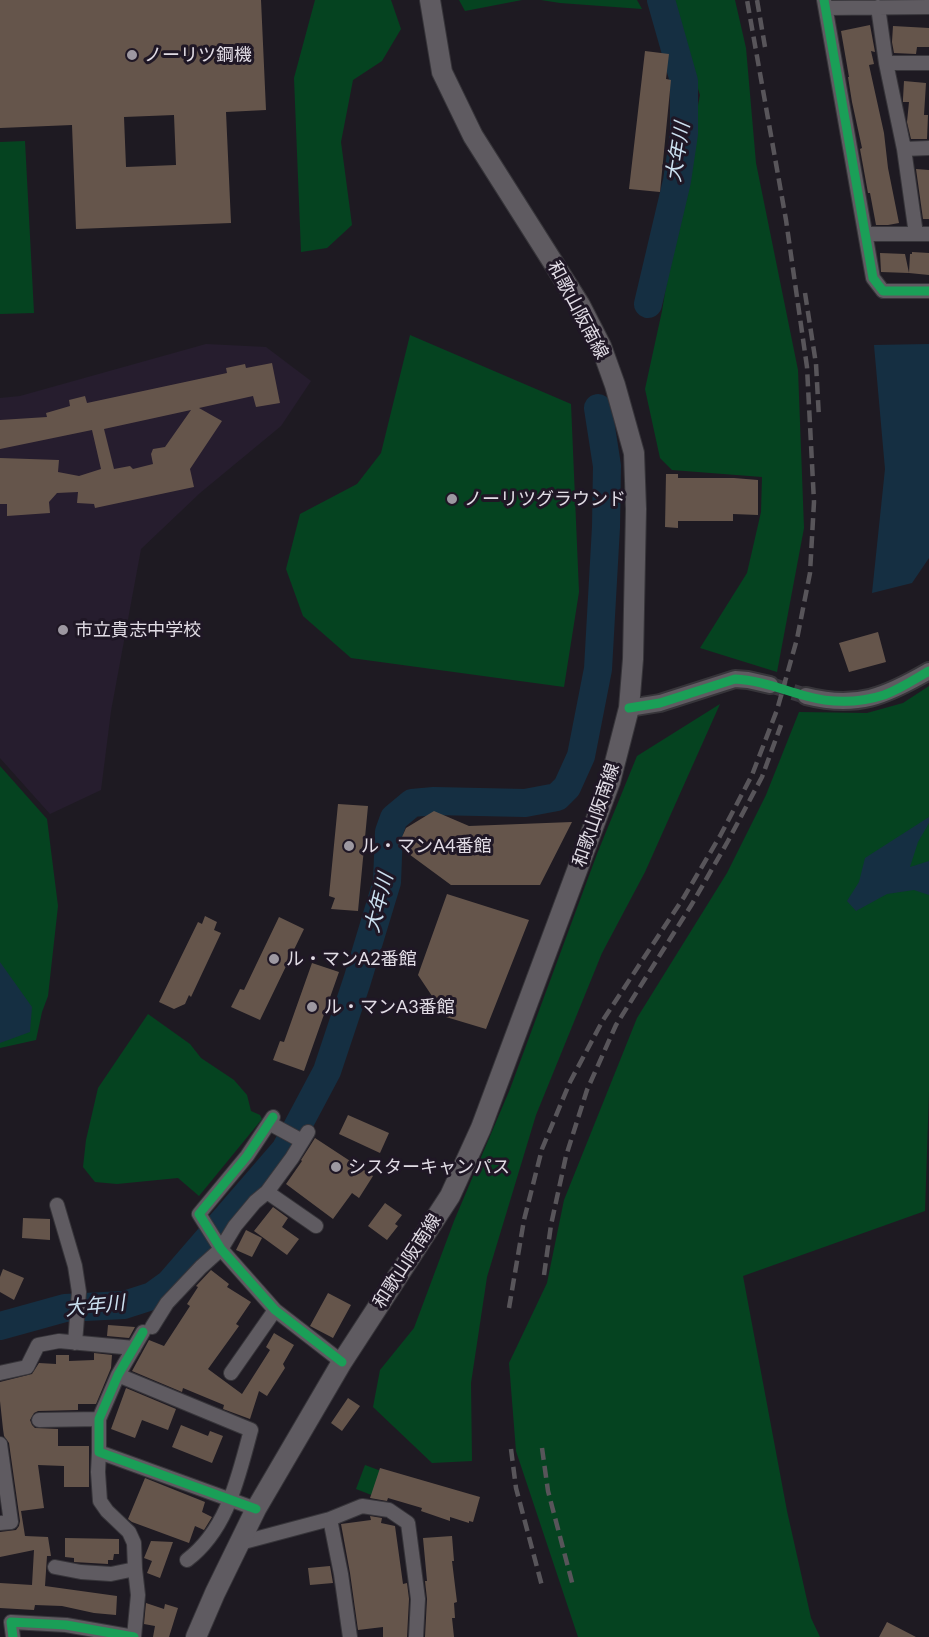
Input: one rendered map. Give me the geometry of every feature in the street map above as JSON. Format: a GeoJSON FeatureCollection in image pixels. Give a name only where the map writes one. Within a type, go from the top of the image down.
{"type":"FeatureCollection","features":[{"type":"Feature","properties":{"kind":"main road","name":"和歌山阪南線"},"geometry":{"type":"LineString","coordinates":[[196,1637],[256,1509],[342,1362],[450,1196],[481,1128],[610,782],[629,708],[633,659],[636,509],[634,453],[615,385],[601,346],[580,305],[473,136],[442,72],[430,0]]}},
{"type":"Feature","properties":{"kind":"main road","name":"和歌山阪南線"},"geometry":{"type":"LineString","coordinates":[[204,1637],[215,1593]]}},
{"type":"Feature","properties":{"kind":"street"},"geometry":{"type":"LineString","coordinates":[[929,7],[825,4],[873,278],[883,291],[929,291]]}},
{"type":"Feature","properties":{"kind":"street"},"geometry":{"type":"LineString","coordinates":[[866,234],[922,234],[886,63],[878,7]]}},
{"type":"Feature","properties":{"kind":"street"},"geometry":{"type":"LineString","coordinates":[[886,63],[929,63]]}},
{"type":"Feature","properties":{"kind":"street"},"geometry":{"type":"LineString","coordinates":[[904,149],[929,148]]}},
{"type":"Feature","properties":{"kind":"street"},"geometry":{"type":"LineString","coordinates":[[806,696],[821,700],[848,702],[861,700],[885,694],[929,671]]}},
{"type":"Feature","properties":{"kind":"street"},"geometry":{"type":"LineString","coordinates":[[629,708],[660,703],[735,679],[770,685]]}},
{"type":"Feature","properties":{"kind":"street"},"geometry":{"type":"LineString","coordinates":[[13,1637],[11,1622],[66,1625],[134,1637],[138,1596],[134,1543],[129,1532],[106,1511],[100,1501],[99,1419],[118,1375],[134,1348],[167,1304],[219,1247],[255,1203],[267,1192],[305,1136],[271,1120],[247,1156],[199,1214],[219,1247],[275,1310],[342,1362]]}},
{"type":"Feature","properties":{"kind":"street"},"geometry":{"type":"LineString","coordinates":[[267,1192],[316,1226]]}},
{"type":"Feature","properties":{"kind":"street"},"geometry":{"type":"LineString","coordinates":[[57,1205],[75,1266],[79,1292],[75,1343]]}},
{"type":"Feature","properties":{"kind":"street"},"geometry":{"type":"LineString","coordinates":[[231,1373],[275,1310]]}},
{"type":"Feature","properties":{"kind":"street"},"geometry":{"type":"LineString","coordinates":[[0,1373],[27,1367],[38,1345],[59,1341],[134,1348]]}},
{"type":"Feature","properties":{"kind":"street"},"geometry":{"type":"LineString","coordinates":[[118,1375],[251,1430],[231,1501],[215,1531],[187,1560]]}},
{"type":"Feature","properties":{"kind":"street"},"geometry":{"type":"LineString","coordinates":[[39,1420],[99,1419]]}},
{"type":"Feature","properties":{"kind":"street"},"geometry":{"type":"LineString","coordinates":[[0,1449],[11,1522],[0,1523]]}},
{"type":"Feature","properties":{"kind":"street"},"geometry":{"type":"LineString","coordinates":[[99,1452],[256,1509]]}},
{"type":"Feature","properties":{"kind":"street"},"geometry":{"type":"LineString","coordinates":[[240,1543],[330,1519],[362,1506],[389,1510],[408,1523],[418,1599],[416,1637]]}},
{"type":"Feature","properties":{"kind":"street"},"geometry":{"type":"LineString","coordinates":[[330,1519],[350,1637]]}},
{"type":"Feature","properties":{"kind":"street"},"geometry":{"type":"LineString","coordinates":[[55,1567],[111,1574],[135,1569]]}},
{"type":"Feature","properties":{"kind":"shaded area","name":"市立貴志中学校"},"geometry":{"type":"Polygon","coordinates":[[[206,344],[266,347],[311,381],[281,426],[200,493],[141,549],[111,711],[101,790],[50,814],[0,758],[0,398],[20,396],[206,344]]]}},
{"type":"Feature","properties":{"kind":"green space"},"geometry":{"type":"Polygon","coordinates":[[[315,0],[391,0],[401,29],[382,61],[353,80],[341,142],[352,225],[327,248],[301,252],[294,78],[315,0]]]}},
{"type":"Feature","properties":{"kind":"green space"},"geometry":{"type":"Polygon","coordinates":[[[459,0],[522,0],[465,11],[459,0]]]}},
{"type":"Feature","properties":{"kind":"green space"},"geometry":{"type":"Polygon","coordinates":[[[541,0],[637,0],[642,9],[560,3],[541,0]]]}},
{"type":"Feature","properties":{"kind":"green space"},"geometry":{"type":"Polygon","coordinates":[[[670,0],[735,0],[746,48],[756,163],[798,370],[804,528],[777,672],[700,648],[747,573],[761,512],[762,477],[672,470],[660,458],[645,389],[662,311],[700,95],[670,0]]]}},
{"type":"Feature","properties":{"kind":"green space"},"geometry":{"type":"Polygon","coordinates":[[[25,141],[34,313],[0,314],[0,142],[25,141]]]}},
{"type":"Feature","properties":{"kind":"green space","name":"ノーリツグラウンド"},"geometry":{"type":"Polygon","coordinates":[[[410,335],[571,404],[579,592],[564,687],[351,658],[303,616],[286,569],[300,514],[357,484],[381,453],[410,335]]]}},
{"type":"Feature","properties":{"kind":"green space"},"geometry":{"type":"Polygon","coordinates":[[[929,686],[929,1092],[925,1211],[743,1276],[787,1511],[811,1618],[820,1637],[578,1637],[516,1451],[509,1363],[547,1283],[564,1200],[637,1018],[727,873],[766,795],[799,712],[867,713],[903,703],[929,686]]]}},
{"type":"Feature","properties":{"kind":"green space"},"geometry":{"type":"Polygon","coordinates":[[[720,704],[645,872],[602,953],[536,1115],[487,1277],[471,1383],[472,1461],[432,1463],[373,1407],[380,1370],[414,1328],[454,1221],[510,1089],[597,854],[637,756],[720,704]]]}},
{"type":"Feature","properties":{"kind":"green space"},"geometry":{"type":"Polygon","coordinates":[[[0,766],[47,819],[58,906],[48,996],[36,1040],[0,1048],[0,766]]]}},
{"type":"Feature","properties":{"kind":"green space"},"geometry":{"type":"Polygon","coordinates":[[[148,1014],[190,1044],[201,1058],[234,1080],[247,1095],[251,1111],[260,1115],[262,1119],[199,1196],[178,1178],[117,1184],[95,1182],[83,1167],[86,1140],[98,1088],[148,1014]]]}},
{"type":"Feature","properties":{"kind":"green space"},"geometry":{"type":"Polygon","coordinates":[[[365,1465],[381,1471],[374,1496],[356,1489],[365,1465]]]}},
{"type":"Feature","properties":{"kind":"water"},"geometry":{"type":"Polygon","coordinates":[[[929,344],[929,558],[912,583],[872,593],[885,469],[874,345],[929,344]]]}},
{"type":"Feature","properties":{"kind":"water"},"geometry":{"type":"Polygon","coordinates":[[[929,817],[929,823],[918,842],[910,867],[929,861],[929,895],[914,890],[887,894],[856,911],[847,901],[859,882],[865,858],[929,817]]]}},
{"type":"Feature","properties":{"kind":"water"},"geometry":{"type":"Polygon","coordinates":[[[0,962],[32,1007],[30,1032],[0,1043],[0,962]]]}},
{"type":"Feature","properties":{"kind":"building","name":"ノーリツ鋼機"},"geometry":{"type":"Polygon","coordinates":[[[0,0],[261,0],[266,110],[226,112],[231,223],[76,229],[72,125],[0,128],[0,0]],[[174,115],[124,117],[126,167],[176,165],[174,115]]]}},
{"type":"Feature","properties":{"kind":"building"},"geometry":{"type":"Polygon","coordinates":[[[870,25],[875,52],[871,51],[874,64],[869,65],[884,133],[888,168],[899,223],[888,225],[876,225],[870,193],[868,193],[841,31],[870,25]]]}},
{"type":"Feature","properties":{"kind":"building"},"geometry":{"type":"Polygon","coordinates":[[[893,26],[929,28],[929,47],[917,47],[916,54],[894,53],[893,26]]]}},
{"type":"Feature","properties":{"kind":"building"},"geometry":{"type":"Polygon","coordinates":[[[645,51],[669,54],[666,79],[671,80],[660,192],[629,189],[645,51]]]}},
{"type":"Feature","properties":{"kind":"building"},"geometry":{"type":"Polygon","coordinates":[[[904,81],[926,83],[924,115],[928,115],[927,139],[911,139],[907,122],[909,102],[903,102],[904,81]]]}},
{"type":"Feature","properties":{"kind":"building"},"geometry":{"type":"Polygon","coordinates":[[[916,169],[929,170],[929,219],[923,219],[916,169]]]}},
{"type":"Feature","properties":{"kind":"building"},"geometry":{"type":"Polygon","coordinates":[[[912,252],[929,253],[929,275],[909,273],[912,252]]]}},
{"type":"Feature","properties":{"kind":"building"},"geometry":{"type":"Polygon","coordinates":[[[880,253],[905,254],[909,273],[881,272],[880,253]]]}},
{"type":"Feature","properties":{"kind":"building"},"geometry":{"type":"Polygon","coordinates":[[[272,363],[280,403],[256,407],[253,396],[199,408],[222,421],[190,469],[194,487],[95,508],[94,504],[77,503],[78,492],[57,493],[49,502],[50,513],[7,516],[7,504],[0,504],[0,458],[59,460],[58,472],[79,476],[101,469],[92,430],[0,449],[0,420],[47,417],[46,413],[70,406],[69,400],[85,396],[87,403],[227,373],[226,368],[245,364],[246,368],[272,363]],[[191,410],[104,429],[114,469],[130,466],[133,469],[153,464],[151,454],[153,449],[165,447],[191,410]]]}},
{"type":"Feature","properties":{"kind":"building"},"geometry":{"type":"Polygon","coordinates":[[[666,474],[678,474],[678,478],[758,480],[758,515],[733,514],[733,521],[678,521],[678,528],[665,527],[666,474]]]}},
{"type":"Feature","properties":{"kind":"building"},"geometry":{"type":"Polygon","coordinates":[[[878,632],[886,662],[849,672],[839,643],[878,632]]]}},
{"type":"Feature","properties":{"kind":"building","name":"ル・マンA4番館"},"geometry":{"type":"Polygon","coordinates":[[[338,804],[368,806],[358,911],[331,909],[335,898],[329,896],[338,804]]]}},
{"type":"Feature","properties":{"kind":"building"},"geometry":{"type":"Polygon","coordinates":[[[434,811],[469,826],[572,822],[540,885],[451,885],[398,846],[406,828],[434,811]]]}},
{"type":"Feature","properties":{"kind":"building"},"geometry":{"type":"Polygon","coordinates":[[[447,894],[529,920],[486,1029],[446,1017],[418,975],[447,894]]]}},
{"type":"Feature","properties":{"kind":"building"},"geometry":{"type":"Polygon","coordinates":[[[205,916],[217,922],[214,930],[221,933],[191,997],[189,995],[185,1004],[174,1009],[159,1002],[198,922],[202,924],[205,916]]]}},
{"type":"Feature","properties":{"kind":"building","name":"ル・マンA2番館"},"geometry":{"type":"Polygon","coordinates":[[[279,917],[304,929],[260,1020],[231,1007],[240,989],[244,990],[279,917]]]}},
{"type":"Feature","properties":{"kind":"building","name":"ル・マンA3番館"},"geometry":{"type":"Polygon","coordinates":[[[312,963],[339,972],[304,1071],[273,1060],[280,1041],[284,1042],[312,963]]]}},
{"type":"Feature","properties":{"kind":"building"},"geometry":{"type":"Polygon","coordinates":[[[348,1115],[389,1133],[380,1153],[339,1134],[348,1115]]]}},
{"type":"Feature","properties":{"kind":"building"},"geometry":{"type":"Polygon","coordinates":[[[315,1138],[373,1176],[359,1198],[352,1193],[333,1219],[286,1184],[315,1138]]]}},
{"type":"Feature","properties":{"kind":"building"},"geometry":{"type":"Polygon","coordinates":[[[385,1203],[402,1215],[395,1224],[398,1226],[387,1240],[368,1226],[385,1203]]]}},
{"type":"Feature","properties":{"kind":"building"},"geometry":{"type":"Polygon","coordinates":[[[273,1207],[288,1218],[282,1227],[299,1239],[287,1255],[254,1231],[273,1207]]]}},
{"type":"Feature","properties":{"kind":"building"},"geometry":{"type":"Polygon","coordinates":[[[23,1218],[50,1219],[50,1240],[22,1238],[23,1218]]]}},
{"type":"Feature","properties":{"kind":"building"},"geometry":{"type":"Polygon","coordinates":[[[246,1230],[262,1238],[252,1257],[236,1250],[246,1230]]]}},
{"type":"Feature","properties":{"kind":"building"},"geometry":{"type":"Polygon","coordinates":[[[3,1269],[24,1278],[14,1300],[0,1292],[0,1277],[3,1269]]]}},
{"type":"Feature","properties":{"kind":"building"},"geometry":{"type":"Polygon","coordinates":[[[211,1270],[229,1284],[227,1287],[251,1302],[236,1324],[239,1326],[208,1369],[242,1394],[270,1350],[266,1347],[274,1333],[294,1345],[283,1364],[285,1368],[267,1396],[259,1391],[250,1419],[223,1409],[224,1405],[183,1388],[182,1392],[132,1371],[149,1340],[164,1346],[190,1306],[187,1304],[198,1287],[196,1286],[211,1270]]]}},
{"type":"Feature","properties":{"kind":"building"},"geometry":{"type":"Polygon","coordinates":[[[328,1293],[351,1305],[333,1338],[310,1326],[328,1293]]]}},
{"type":"Feature","properties":{"kind":"building"},"geometry":{"type":"Polygon","coordinates":[[[108,1325],[135,1327],[129,1338],[107,1336],[108,1325]]]}},
{"type":"Feature","properties":{"kind":"building"},"geometry":{"type":"Polygon","coordinates":[[[94,1353],[112,1355],[111,1368],[96,1404],[78,1404],[78,1410],[38,1411],[30,1420],[35,1428],[58,1429],[58,1446],[89,1446],[89,1487],[64,1487],[64,1466],[38,1465],[44,1508],[21,1511],[25,1536],[48,1537],[51,1556],[47,1556],[45,1586],[117,1596],[116,1615],[62,1606],[35,1605],[34,1610],[0,1608],[0,1583],[32,1585],[34,1550],[0,1557],[0,1532],[16,1530],[20,1521],[9,1443],[4,1436],[0,1382],[32,1374],[39,1363],[56,1364],[56,1355],[69,1355],[69,1361],[94,1360],[94,1353]]]}},
{"type":"Feature","properties":{"kind":"building"},"geometry":{"type":"Polygon","coordinates":[[[126,1388],[176,1409],[168,1430],[142,1420],[135,1438],[111,1429],[126,1388]]]}},
{"type":"Feature","properties":{"kind":"building"},"geometry":{"type":"Polygon","coordinates":[[[348,1398],[360,1406],[342,1431],[331,1423],[348,1398]]]}},
{"type":"Feature","properties":{"kind":"building"},"geometry":{"type":"Polygon","coordinates":[[[181,1425],[208,1436],[210,1431],[223,1436],[212,1463],[172,1447],[181,1425]]]}},
{"type":"Feature","properties":{"kind":"building"},"geometry":{"type":"Polygon","coordinates":[[[380,1468],[480,1497],[473,1522],[469,1521],[469,1523],[450,1517],[450,1521],[421,1511],[422,1508],[388,1498],[387,1501],[370,1498],[380,1468]]]}},
{"type":"Feature","properties":{"kind":"building"},"geometry":{"type":"Polygon","coordinates":[[[145,1478],[205,1502],[202,1512],[212,1517],[204,1530],[195,1526],[189,1543],[128,1519],[145,1478]]]}},
{"type":"Feature","properties":{"kind":"building"},"geometry":{"type":"Polygon","coordinates":[[[370,1516],[382,1518],[381,1523],[395,1526],[403,1584],[407,1583],[409,1599],[407,1637],[383,1637],[383,1627],[358,1630],[341,1524],[371,1520],[370,1516]]]}},
{"type":"Feature","properties":{"kind":"building"},"geometry":{"type":"Polygon","coordinates":[[[452,1536],[454,1561],[452,1561],[457,1602],[454,1603],[455,1618],[452,1618],[454,1637],[425,1637],[427,1599],[425,1581],[427,1581],[423,1538],[452,1536]]]}},
{"type":"Feature","properties":{"kind":"building"},"geometry":{"type":"Polygon","coordinates":[[[65,1538],[119,1539],[119,1554],[114,1554],[113,1560],[108,1560],[108,1564],[74,1562],[74,1558],[65,1557],[65,1538]]]}},
{"type":"Feature","properties":{"kind":"building"},"geometry":{"type":"Polygon","coordinates":[[[151,1541],[173,1542],[160,1578],[147,1573],[152,1561],[144,1558],[151,1541]]]}},
{"type":"Feature","properties":{"kind":"building"},"geometry":{"type":"Polygon","coordinates":[[[330,1566],[333,1583],[310,1585],[308,1568],[330,1566]]]}},
{"type":"Feature","properties":{"kind":"building"},"geometry":{"type":"Polygon","coordinates":[[[146,1603],[164,1609],[165,1604],[178,1608],[169,1637],[153,1637],[155,1626],[144,1624],[146,1603]]]}},
{"type":"Feature","properties":{"kind":"building"},"geometry":{"type":"Polygon","coordinates":[[[887,1622],[916,1637],[879,1637],[887,1622]]]}},
{"type":"Feature","properties":{"kind":"waterway","name":"大年川"},"geometry":{"type":"LineString","coordinates":[[648,304],[677,181],[684,134],[684,81],[661,0]]}},
{"type":"Feature","properties":{"kind":"waterway","name":"大年川"},"geometry":{"type":"LineString","coordinates":[[0,1326],[65,1308],[124,1305],[152,1296],[170,1283],[285,1150],[327,1071],[357,981],[387,882],[389,832],[394,818],[412,803],[434,801],[525,803],[557,797],[567,787],[581,756],[598,669],[607,466],[598,408]]}},
{"type":"Feature","properties":{"kind":"tunnel"},"geometry":{"type":"LineString","coordinates":[[770,685],[806,696]]}},
{"type":"Feature","properties":{"kind":"railway"},"geometry":{"type":"LineString","coordinates":[[509,1308],[524,1220],[542,1149],[570,1082],[603,1020],[684,897],[752,775],[777,710],[797,639],[810,573],[814,502],[807,367],[786,220],[747,0]]}},
{"type":"Feature","properties":{"kind":"railway"},"geometry":{"type":"LineString","coordinates":[[757,0],[765,47]]}},
{"type":"Feature","properties":{"kind":"railway"},"geometry":{"type":"LineString","coordinates":[[805,293],[816,364],[819,418]]}},
{"type":"Feature","properties":{"kind":"railway"},"geometry":{"type":"LineString","coordinates":[[544,1275],[551,1225],[566,1156],[587,1090],[616,1025],[692,904],[728,841],[762,777],[781,725]]}},
{"type":"Feature","properties":{"kind":"railway"},"geometry":{"type":"LineString","coordinates":[[542,1448],[548,1491],[573,1586]]}},
{"type":"Feature","properties":{"kind":"railway"},"geometry":{"type":"LineString","coordinates":[[511,1449],[516,1488],[542,1586]]}},
{"type":"Feature","properties":{"kind":"cycle path"},"geometry":{"type":"LineString","coordinates":[[824,0],[873,278],[883,291],[929,291]]}},
{"type":"Feature","properties":{"kind":"cycle path"},"geometry":{"type":"LineString","coordinates":[[629,708],[660,703],[735,679],[762,683],[825,700],[865,700],[890,693],[929,671]]}},
{"type":"Feature","properties":{"kind":"cycle path"},"geometry":{"type":"LineString","coordinates":[[273,1117],[247,1156],[199,1214],[221,1249],[275,1310],[342,1362]]}},
{"type":"Feature","properties":{"kind":"cycle path"},"geometry":{"type":"LineString","coordinates":[[143,1332],[118,1375],[99,1419],[99,1452],[256,1509]]}},
{"type":"Feature","properties":{"kind":"cycle path"},"geometry":{"type":"LineString","coordinates":[[13,1637],[11,1622],[66,1625],[134,1637]]}},
{"type":"Feature","properties":{"kind":"place","name":"ノーリツ鋼機"},"geometry":{"type":"Point","coordinates":[132,55]}},
{"type":"Feature","properties":{"kind":"place","name":"ノーリツグラウンド"},"geometry":{"type":"Point","coordinates":[452,499]}},
{"type":"Feature","properties":{"kind":"place","name":"市立貴志中学校"},"geometry":{"type":"Point","coordinates":[63,630]}},
{"type":"Feature","properties":{"kind":"place","name":"ル・マンA4番館"},"geometry":{"type":"Point","coordinates":[349,846]}},
{"type":"Feature","properties":{"kind":"place","name":"ル・マンA2番館"},"geometry":{"type":"Point","coordinates":[274,959]}},
{"type":"Feature","properties":{"kind":"place","name":"ル・マンA3番館"},"geometry":{"type":"Point","coordinates":[312,1007]}},
{"type":"Feature","properties":{"kind":"place","name":"シスターキャンパス"},"geometry":{"type":"Point","coordinates":[336,1167]}}]}
